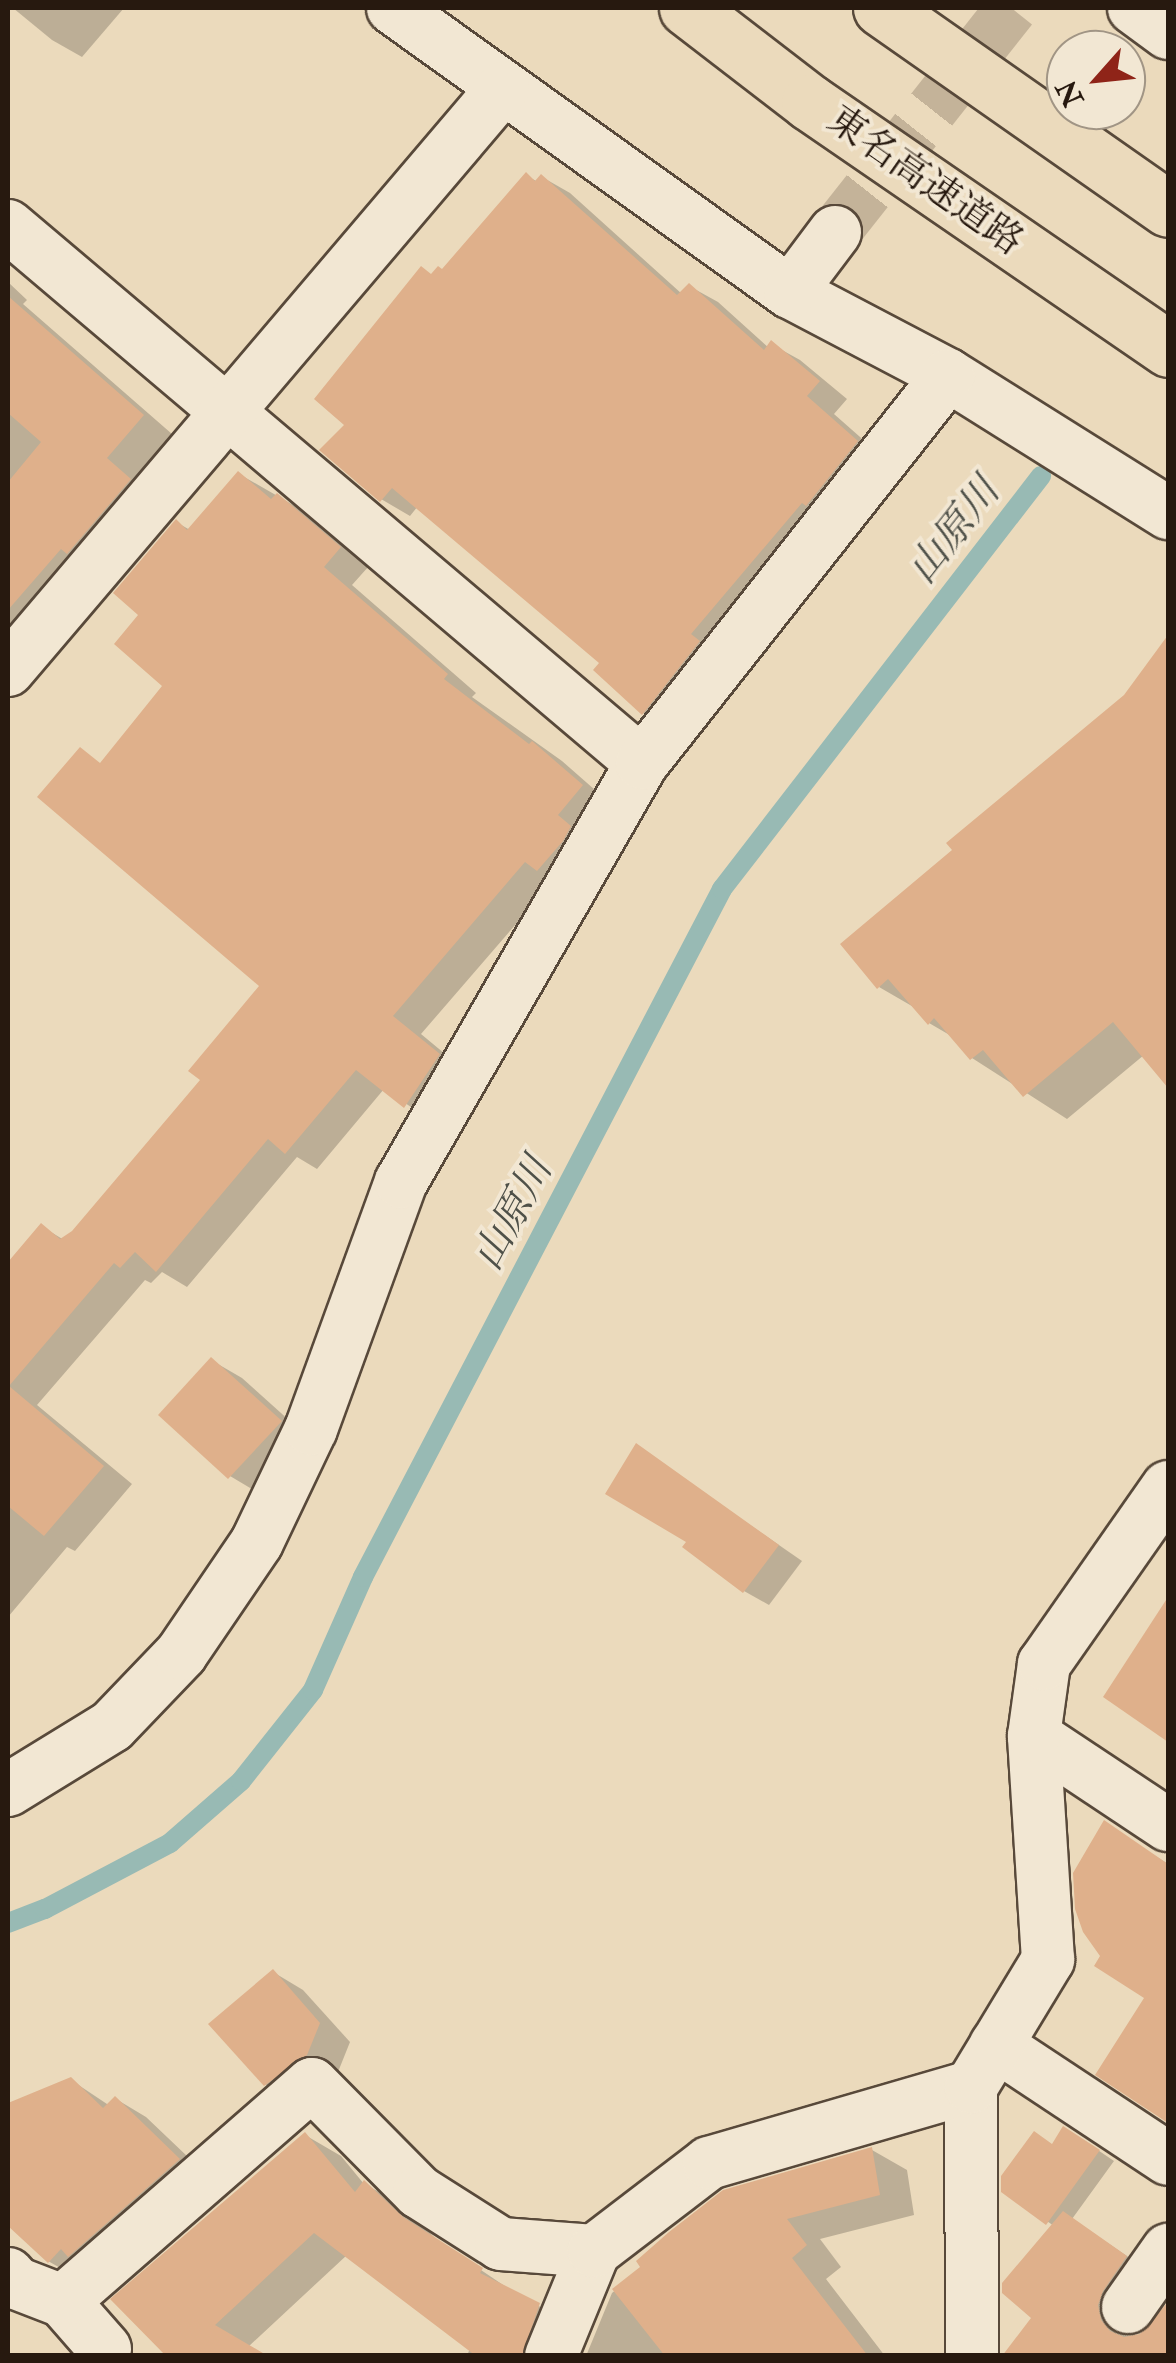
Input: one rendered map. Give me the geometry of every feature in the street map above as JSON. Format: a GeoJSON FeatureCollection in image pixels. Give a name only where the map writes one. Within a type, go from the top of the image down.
{"type":"FeatureCollection","features":[{"type":"Feature","properties":{"kind":"highway","name":"東名高速道路"},"geometry":{"type":"LineString","coordinates":[[687,8],[809,102],[1168,349]]}},
{"type":"Feature","properties":{"kind":"highway"},"geometry":{"type":"LineString","coordinates":[[881,8],[1168,209]]}},
{"type":"Feature","properties":{"kind":"street"},"geometry":{"type":"LineString","coordinates":[[394,8],[790,292],[948,375],[1168,513]]}},
{"type":"Feature","properties":{"kind":"street"},"geometry":{"type":"LineString","coordinates":[[8,670],[503,88]]}},
{"type":"Feature","properties":{"kind":"street"},"geometry":{"type":"LineString","coordinates":[[8,226],[642,763]]}},
{"type":"Feature","properties":{"kind":"street"},"geometry":{"type":"LineString","coordinates":[[790,292],[836,232]]}},
{"type":"Feature","properties":{"kind":"street"},"geometry":{"type":"LineString","coordinates":[[8,1790],[112,1726],[181,1654],[257,1542],[310,1428],[401,1182],[642,763],[948,375]]}},
{"type":"Feature","properties":{"kind":"street"},"geometry":{"type":"LineString","coordinates":[[972,2356],[984,2066],[1048,1960],[1034,1736],[1044,1664],[1168,1487]]}},
{"type":"Feature","properties":{"kind":"street"},"geometry":{"type":"LineString","coordinates":[[1034,1736],[1168,1826]]}},
{"type":"Feature","properties":{"kind":"street"},"geometry":{"type":"LineString","coordinates":[[551,2356],[594,2251],[710,2164],[984,2066],[1168,2159]]}},
{"type":"Feature","properties":{"kind":"street"},"geometry":{"type":"LineString","coordinates":[[63,2301],[312,2084],[419,2192],[501,2244],[594,2251]]}},
{"type":"Feature","properties":{"kind":"street"},"geometry":{"type":"LineString","coordinates":[[1128,2307],[1168,2250]]}},
{"type":"Feature","properties":{"kind":"street"},"geometry":{"type":"LineString","coordinates":[[8,2274],[16,2283],[63,2301],[104,2353]]}},
{"type":"Feature","properties":{"kind":"building"},"geometry":{"type":"Polygon","coordinates":[[[526,172],[535,181],[541,174],[677,295],[689,283],[764,350],[771,340],[820,381],[807,396],[858,441],[806,506],[802,503],[691,634],[700,641],[642,715],[593,670],[599,663],[392,488],[380,502],[319,450],[344,425],[314,399],[421,266],[431,274],[438,266],[442,269],[526,172]]]}},
{"type":"Feature","properties":{"kind":"building"},"geometry":{"type":"Polygon","coordinates":[[[8,296],[144,415],[107,458],[131,479],[67,554],[61,549],[8,610],[8,482],[41,442],[8,413],[8,296]]]}},
{"type":"Feature","properties":{"kind":"building"},"geometry":{"type":"Polygon","coordinates":[[[238,471],[271,499],[277,493],[341,547],[324,567],[448,674],[444,679],[529,744],[532,741],[583,785],[558,815],[571,826],[563,841],[537,871],[525,862],[393,1016],[440,1054],[404,1108],[356,1070],[285,1154],[268,1139],[156,1272],[135,1252],[120,1268],[114,1263],[9,1386],[104,1466],[44,1536],[8,1506],[8,1262],[41,1223],[60,1239],[72,1231],[200,1080],[188,1071],[259,986],[37,797],[80,747],[100,763],[162,686],[114,644],[138,615],[113,593],[176,519],[187,530],[238,471]]]}},
{"type":"Feature","properties":{"kind":"building"},"geometry":{"type":"Polygon","coordinates":[[[1168,635],[1168,1088],[1113,1022],[1023,1097],[983,1050],[970,1060],[934,1018],[928,1025],[888,979],[877,989],[840,944],[952,850],[946,843],[1124,695],[1168,635]]]}},
{"type":"Feature","properties":{"kind":"building"},"geometry":{"type":"Polygon","coordinates":[[[211,1357],[282,1421],[228,1479],[158,1415],[211,1357]]]}},
{"type":"Feature","properties":{"kind":"building"},"geometry":{"type":"Polygon","coordinates":[[[636,1443],[779,1545],[743,1593],[682,1547],[686,1542],[605,1494],[636,1443]]]}},
{"type":"Feature","properties":{"kind":"building"},"geometry":{"type":"Polygon","coordinates":[[[1168,1597],[1168,1742],[1103,1697],[1168,1597]]]}},
{"type":"Feature","properties":{"kind":"building"},"geometry":{"type":"Polygon","coordinates":[[[1104,1820],[1168,1864],[1168,2123],[1095,2075],[1144,1998],[1094,1966],[1100,1956],[1083,1932],[1075,1909],[1073,1873],[1104,1820]]]}},
{"type":"Feature","properties":{"kind":"building"},"geometry":{"type":"Polygon","coordinates":[[[273,1969],[320,2023],[307,2055],[264,2086],[208,2024],[273,1969]]]}},
{"type":"Feature","properties":{"kind":"building"},"geometry":{"type":"Polygon","coordinates":[[[71,2077],[103,2108],[115,2096],[180,2159],[68,2257],[61,2249],[48,2263],[8,2226],[8,2103],[71,2077]]]}},
{"type":"Feature","properties":{"kind":"building"},"geometry":{"type":"Polygon","coordinates":[[[1063,2126],[1100,2150],[1046,2225],[1001,2192],[1001,2176],[1034,2131],[1052,2144],[1063,2126]]]}},
{"type":"Feature","properties":{"kind":"building"},"geometry":{"type":"Polygon","coordinates":[[[305,2132],[355,2192],[364,2180],[403,2217],[483,2268],[480,2273],[540,2303],[522,2356],[476,2356],[314,2233],[215,2325],[268,2356],[166,2356],[110,2299],[305,2132]]]}},
{"type":"Feature","properties":{"kind":"building"},"geometry":{"type":"Polygon","coordinates":[[[872,2147],[880,2195],[787,2219],[807,2245],[792,2258],[868,2356],[665,2356],[612,2289],[640,2267],[636,2261],[723,2190],[872,2147]]]}},
{"type":"Feature","properties":{"kind":"building"},"geometry":{"type":"Polygon","coordinates":[[[1063,2211],[1127,2256],[1103,2291],[1098,2305],[1101,2320],[1110,2331],[1124,2337],[1140,2334],[1168,2302],[1168,2356],[1002,2356],[1031,2318],[1002,2293],[1002,2283],[1063,2211]]]}},
{"type":"Feature","properties":{"kind":"waterway","name":"山原川"},"geometry":{"type":"LineString","coordinates":[[8,1923],[45,1909],[170,1843],[241,1781],[313,1690],[363,1577],[722,889],[1041,476]]}},
{"type":"Feature","properties":{"kind":"tunnel"},"geometry":{"type":"LineString","coordinates":[[835,232],[1012,8]]}}]}
